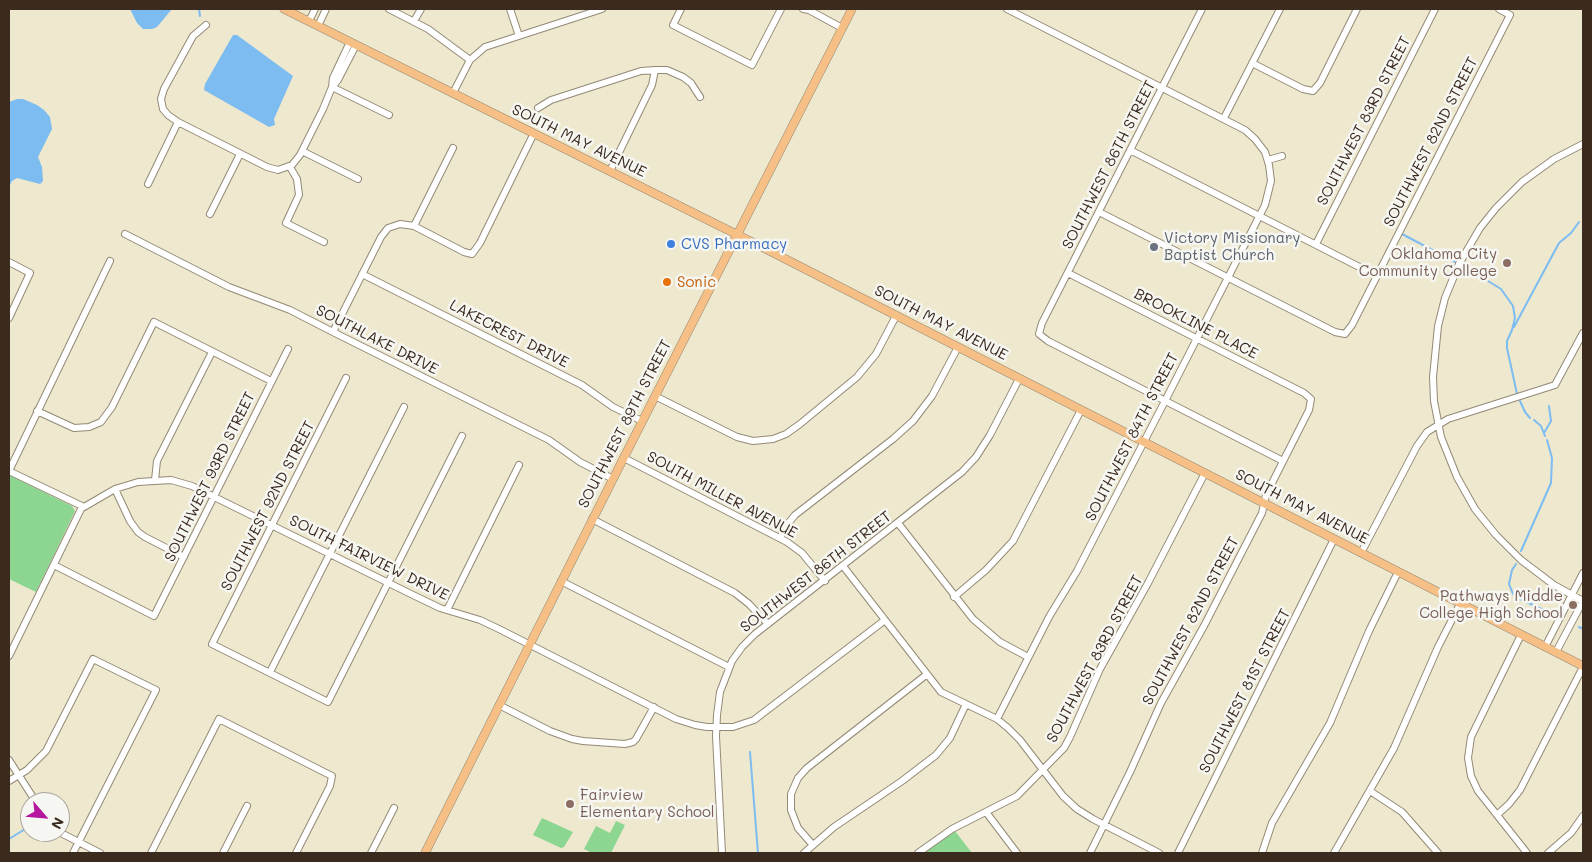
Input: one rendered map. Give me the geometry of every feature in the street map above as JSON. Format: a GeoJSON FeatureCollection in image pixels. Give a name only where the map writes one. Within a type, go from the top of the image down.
{"type":"FeatureCollection","features":[{"type":"Feature","properties":{"kind":"main road","name":"SOUTH MAY AVENUE"},"geometry":{"type":"LineString","coordinates":[[284,9],[736,234],[1583,666]]}},
{"type":"Feature","properties":{"kind":"main road","name":"SOUTHWEST 89TH STREET"},"geometry":{"type":"LineString","coordinates":[[425,853],[736,234],[852,9]]}},
{"type":"Feature","properties":{"kind":"street"},"geometry":{"type":"LineString","coordinates":[[309,21],[315,9]]}},
{"type":"Feature","properties":{"kind":"street"},"geometry":{"type":"LineString","coordinates":[[318,26],[326,9]]}},
{"type":"Feature","properties":{"kind":"street"},"geometry":{"type":"LineString","coordinates":[[389,9],[414,21],[440,37],[470,60]]}},
{"type":"Feature","properties":{"kind":"street"},"geometry":{"type":"LineString","coordinates":[[414,21],[421,9]]}},
{"type":"Feature","properties":{"kind":"street"},"geometry":{"type":"LineString","coordinates":[[510,9],[518,36]]}},
{"type":"Feature","properties":{"kind":"street"},"geometry":{"type":"LineString","coordinates":[[452,93],[470,60],[485,47],[580,12],[602,9]]}},
{"type":"Feature","properties":{"kind":"street"},"geometry":{"type":"LineString","coordinates":[[681,9],[673,25],[752,65],[781,9]]}},
{"type":"Feature","properties":{"kind":"street"},"geometry":{"type":"LineString","coordinates":[[807,9],[842,28]]}},
{"type":"Feature","properties":{"kind":"street","name":"SOUTHWEST 84TH STREET"},"geometry":{"type":"LineString","coordinates":[[997,719],[1049,617],[1077,571],[1260,215],[1267,199],[1271,177],[1268,160],[1261,146],[1245,130],[1007,9]]}},
{"type":"Feature","properties":{"kind":"street","name":"SOUTHWEST 86TH STREET"},"geometry":{"type":"LineString","coordinates":[[1165,401],[1048,341],[1039,334],[1042,323],[1202,9]]}},
{"type":"Feature","properties":{"kind":"street"},"geometry":{"type":"LineString","coordinates":[[1224,118],[1280,9]]}},
{"type":"Feature","properties":{"kind":"street"},"geometry":{"type":"LineString","coordinates":[[1252,64],[1303,89],[1313,91],[1320,83],[1357,9]]}},
{"type":"Feature","properties":{"kind":"street","name":"SOUTHWEST 83RD STREET"},"geometry":{"type":"LineString","coordinates":[[1316,244],[1435,9]]}},
{"type":"Feature","properties":{"kind":"street","name":"SOUTHWEST 82ND STREET"},"geometry":{"type":"LineString","coordinates":[[1228,277],[1335,332],[1345,334],[1352,325],[1510,14],[1499,9]]}},
{"type":"Feature","properties":{"kind":"street"},"geometry":{"type":"LineString","coordinates":[[206,25],[193,36],[162,94],[162,104],[165,111],[169,117],[178,122],[240,154],[278,170],[290,166],[297,160],[323,109],[332,87],[332,78],[353,43]]}},
{"type":"Feature","properties":{"kind":"street"},"geometry":{"type":"LineString","coordinates":[[538,108],[551,100],[641,71],[655,70],[667,70],[683,78],[691,83],[700,97]]}},
{"type":"Feature","properties":{"kind":"street"},"geometry":{"type":"LineString","coordinates":[[610,171],[650,92],[655,70]]}},
{"type":"Feature","properties":{"kind":"street"},"geometry":{"type":"LineString","coordinates":[[332,87],[389,115]]}},
{"type":"Feature","properties":{"kind":"street"},"geometry":{"type":"LineString","coordinates":[[148,184],[178,122]]}},
{"type":"Feature","properties":{"kind":"street"},"geometry":{"type":"LineString","coordinates":[[333,332],[385,231],[400,224],[414,226],[464,252],[472,254],[480,243],[534,133]]}},
{"type":"Feature","properties":{"kind":"street"},"geometry":{"type":"LineString","coordinates":[[1556,652],[1583,601],[1546,579],[1522,560],[1475,509],[1457,477],[1441,437],[1433,377],[1438,326],[1445,298],[1462,257],[1480,228],[1511,193],[1545,165],[1583,144]]}},
{"type":"Feature","properties":{"kind":"street"},"geometry":{"type":"LineString","coordinates":[[414,226],[453,148]]}},
{"type":"Feature","properties":{"kind":"street"},"geometry":{"type":"LineString","coordinates":[[1130,150],[1377,276]]}},
{"type":"Feature","properties":{"kind":"street"},"geometry":{"type":"LineString","coordinates":[[302,151],[358,178]]}},
{"type":"Feature","properties":{"kind":"street"},"geometry":{"type":"LineString","coordinates":[[210,214],[240,154]]}},
{"type":"Feature","properties":{"kind":"street"},"geometry":{"type":"LineString","coordinates":[[1268,160],[1282,156]]}},
{"type":"Feature","properties":{"kind":"street"},"geometry":{"type":"LineString","coordinates":[[290,166],[297,179],[299,196],[286,223],[324,242]]}},
{"type":"Feature","properties":{"kind":"street"},"geometry":{"type":"LineString","coordinates":[[1099,212],[1228,277]]}},
{"type":"Feature","properties":{"kind":"street","name":"SOUTHLAKE DRIVE"},"geometry":{"type":"LineString","coordinates":[[125,234],[229,287],[290,310],[549,440],[580,462],[613,479]]}},
{"type":"Feature","properties":{"kind":"street"},"geometry":{"type":"LineString","coordinates":[[9,656],[82,507],[9,471],[110,261]]}},
{"type":"Feature","properties":{"kind":"street"},"geometry":{"type":"LineString","coordinates":[[9,262],[30,274],[9,318]]}},
{"type":"Feature","properties":{"kind":"street","name":"BROOKLINE PLACE"},"geometry":{"type":"LineString","coordinates":[[1068,273],[1311,399]]}},
{"type":"Feature","properties":{"kind":"street","name":"LAKECREST DRIVE"},"geometry":{"type":"LineString","coordinates":[[362,274],[582,385],[614,407],[642,421]]}},
{"type":"Feature","properties":{"kind":"street"},"geometry":{"type":"LineString","coordinates":[[655,396],[731,435],[747,440],[773,439],[792,430],[849,385],[876,354],[896,316]]}},
{"type":"Feature","properties":{"kind":"street"},"geometry":{"type":"LineString","coordinates":[[37,411],[74,428],[89,427],[101,422],[112,407],[154,322],[271,381]]}},
{"type":"Feature","properties":{"kind":"street"},"geometry":{"type":"LineString","coordinates":[[1361,553],[1417,446],[1427,432],[1448,419],[1555,384],[1583,333]]}},
{"type":"Feature","properties":{"kind":"street"},"geometry":{"type":"LineString","coordinates":[[780,538],[786,526],[795,515],[893,439],[913,421],[932,396],[958,347]]}},
{"type":"Feature","properties":{"kind":"street","name":"SOUTHWEST 93RD STREET"},"geometry":{"type":"LineString","coordinates":[[54,566],[154,616],[288,349]]}},
{"type":"Feature","properties":{"kind":"street"},"geometry":{"type":"LineString","coordinates":[[155,480],[157,461],[212,352]]}},
{"type":"Feature","properties":{"kind":"street","name":"SOUTHWEST 92ND STREET"},"geometry":{"type":"LineString","coordinates":[[270,672],[212,644],[346,378]]}},
{"type":"Feature","properties":{"kind":"street","name":"SOUTHWEST 86TH STREET"},"geometry":{"type":"LineString","coordinates":[[722,853],[716,728],[718,700],[729,667],[742,647],[768,624],[954,479],[976,457],[990,435],[1019,379]]}},
{"type":"Feature","properties":{"kind":"street","name":"SOUTHWEST 82ND STREET"},"geometry":{"type":"LineString","coordinates":[[1090,853],[1130,772],[1161,703],[1215,605],[1262,513],[1266,495],[1309,410],[1311,399]]}},
{"type":"Feature","properties":{"kind":"street"},"geometry":{"type":"LineString","coordinates":[[1165,401],[1283,461]]}},
{"type":"Feature","properties":{"kind":"street"},"geometry":{"type":"LineString","coordinates":[[404,407],[270,672],[328,702],[462,436]]}},
{"type":"Feature","properties":{"kind":"street"},"geometry":{"type":"LineString","coordinates":[[954,596],[986,570],[1013,541],[1081,410]]}},
{"type":"Feature","properties":{"kind":"street","name":"SOUTH MILLER AVENUE"},"geometry":{"type":"LineString","coordinates":[[624,458],[780,538],[802,553],[825,581]]}},
{"type":"Feature","properties":{"kind":"street"},"geometry":{"type":"LineString","coordinates":[[447,610],[519,465]]}},
{"type":"Feature","properties":{"kind":"street","name":"SOUTHWEST 83RD STREET"},"geometry":{"type":"LineString","coordinates":[[918,853],[945,834],[1017,796],[1061,751],[1069,740],[1100,669],[1148,583],[1205,473]]}},
{"type":"Feature","properties":{"kind":"street","name":"SOUTH FAIRVIEW DRIVE"},"geometry":{"type":"LineString","coordinates":[[82,507],[88,506],[116,489],[138,482],[155,480],[178,481],[214,496],[447,610],[480,620],[531,644],[690,724],[716,728],[733,727],[754,720],[885,620]]}},
{"type":"Feature","properties":{"kind":"street"},"geometry":{"type":"LineString","coordinates":[[116,489],[130,521],[138,532],[145,538],[184,557]]}},
{"type":"Feature","properties":{"kind":"street"},"geometry":{"type":"LineString","coordinates":[[592,519],[735,593],[749,604],[768,624]]}},
{"type":"Feature","properties":{"kind":"street"},"geometry":{"type":"LineString","coordinates":[[898,523],[973,620],[990,635],[1028,657]]}},
{"type":"Feature","properties":{"kind":"street","name":"SOUTHWEST 81ST STREET"},"geometry":{"type":"LineString","coordinates":[[1178,853],[1334,540]]}},
{"type":"Feature","properties":{"kind":"street"},"geometry":{"type":"LineString","coordinates":[[843,566],[941,692],[997,719],[1014,734],[1071,804],[1083,813],[1159,853]]}},
{"type":"Feature","properties":{"kind":"street"},"geometry":{"type":"LineString","coordinates":[[1262,853],[1272,823],[1327,728],[1369,631],[1398,572]]}},
{"type":"Feature","properties":{"kind":"street"},"geometry":{"type":"LineString","coordinates":[[1545,647],[1583,573]]}},
{"type":"Feature","properties":{"kind":"street"},"geometry":{"type":"LineString","coordinates":[[561,581],[729,667]]}},
{"type":"Feature","properties":{"kind":"street"},"geometry":{"type":"LineString","coordinates":[[1334,853],[1394,748],[1438,647],[1460,604]]}},
{"type":"Feature","properties":{"kind":"street"},"geometry":{"type":"LineString","coordinates":[[1565,608],[1576,614]]}},
{"type":"Feature","properties":{"kind":"street"},"geometry":{"type":"LineString","coordinates":[[1520,634],[1475,728],[1468,751],[1469,770],[1473,783],[1527,853]]}},
{"type":"Feature","properties":{"kind":"street"},"geometry":{"type":"LineString","coordinates":[[9,781],[35,763],[46,751],[93,659],[156,690],[73,853]]}},
{"type":"Feature","properties":{"kind":"street"},"geometry":{"type":"LineString","coordinates":[[1498,814],[1520,790],[1583,666]]}},
{"type":"Feature","properties":{"kind":"street"},"geometry":{"type":"LineString","coordinates":[[812,844],[798,828],[791,810],[791,794],[798,778],[807,768],[926,675]]}},
{"type":"Feature","properties":{"kind":"street"},"geometry":{"type":"LineString","coordinates":[[804,853],[812,844],[834,827],[902,781],[936,755],[950,738],[966,704]]}},
{"type":"Feature","properties":{"kind":"street"},"geometry":{"type":"LineString","coordinates":[[499,705],[550,731],[572,739],[625,744],[636,739],[654,707]]}},
{"type":"Feature","properties":{"kind":"street"},"geometry":{"type":"LineString","coordinates":[[151,853],[219,719],[332,776],[330,786],[296,853]]}},
{"type":"Feature","properties":{"kind":"street"},"geometry":{"type":"LineString","coordinates":[[9,760],[29,792]]}},
{"type":"Feature","properties":{"kind":"street"},"geometry":{"type":"LineString","coordinates":[[1370,791],[1402,812],[1438,853]]}},
{"type":"Feature","properties":{"kind":"street"},"geometry":{"type":"LineString","coordinates":[[223,853],[247,806]]}},
{"type":"Feature","properties":{"kind":"street"},"geometry":{"type":"LineString","coordinates":[[371,853],[394,808]]}},
{"type":"Feature","properties":{"kind":"street"},"geometry":{"type":"LineString","coordinates":[[986,812],[1017,853]]}},
{"type":"Feature","properties":{"kind":"street"},"geometry":{"type":"LineString","coordinates":[[1548,853],[1571,833],[1583,816]]}},
{"type":"Feature","properties":{"kind":"street"},"geometry":{"type":"LineString","coordinates":[[70,838],[100,853]]}},
{"type":"Feature","properties":{"kind":"green space"},"geometry":{"type":"Polygon","coordinates":[[[9,475],[72,506],[75,511],[36,592],[9,579],[9,475]]]}},
{"type":"Feature","properties":{"kind":"green space"},"geometry":{"type":"Polygon","coordinates":[[[542,818],[573,832],[564,847],[561,848],[533,835],[542,818]]]}},
{"type":"Feature","properties":{"kind":"green space"},"geometry":{"type":"Polygon","coordinates":[[[616,821],[625,825],[611,853],[592,853],[584,849],[596,826],[610,833],[616,821]]]}},
{"type":"Feature","properties":{"kind":"green space"},"geometry":{"type":"Polygon","coordinates":[[[955,831],[972,853],[923,853],[944,838],[955,831]]]}},
{"type":"Feature","properties":{"kind":"water"},"geometry":{"type":"Polygon","coordinates":[[[130,9],[172,9],[157,27],[143,29],[137,23],[130,9]]]}},
{"type":"Feature","properties":{"kind":"water"},"geometry":{"type":"Polygon","coordinates":[[[233,35],[237,35],[293,76],[274,119],[275,125],[269,127],[204,90],[205,84],[233,35]]]}},
{"type":"Feature","properties":{"kind":"water"},"geometry":{"type":"Polygon","coordinates":[[[23,99],[44,110],[50,117],[52,129],[38,157],[42,167],[43,181],[40,184],[17,178],[12,181],[9,187],[9,102],[23,99]]]}},
{"type":"Feature","properties":{"kind":"waterway"},"geometry":{"type":"LineString","coordinates":[[199,9],[200,16]]}},
{"type":"Feature","properties":{"kind":"waterway"},"geometry":{"type":"LineString","coordinates":[[1514,327],[1559,243],[1571,233],[1579,222]]}},
{"type":"Feature","properties":{"kind":"waterway"},"geometry":{"type":"LineString","coordinates":[[1402,234],[1457,263]]}},
{"type":"Feature","properties":{"kind":"waterway"},"geometry":{"type":"LineString","coordinates":[[1462,265],[1501,289],[1513,306],[1515,318],[1507,341],[1507,348],[1517,394]]}},
{"type":"Feature","properties":{"kind":"waterway"},"geometry":{"type":"LineString","coordinates":[[1520,401],[1530,418]]}},
{"type":"Feature","properties":{"kind":"waterway"},"geometry":{"type":"LineString","coordinates":[[1544,433],[1551,421],[1549,406]]}},
{"type":"Feature","properties":{"kind":"waterway"},"geometry":{"type":"LineString","coordinates":[[1534,420],[1541,426],[1545,436]]}},
{"type":"Feature","properties":{"kind":"waterway"},"geometry":{"type":"LineString","coordinates":[[1521,551],[1551,483],[1552,458],[1547,440]]}},
{"type":"Feature","properties":{"kind":"waterway"},"geometry":{"type":"LineString","coordinates":[[1516,564],[1512,570],[1509,584],[1513,594],[1552,614]]}},
{"type":"Feature","properties":{"kind":"waterway"},"geometry":{"type":"LineString","coordinates":[[1579,627],[1583,629]]}},
{"type":"Feature","properties":{"kind":"waterway"},"geometry":{"type":"LineString","coordinates":[[750,752],[758,853]]}},
{"type":"Feature","properties":{"kind":"waterway"},"geometry":{"type":"LineString","coordinates":[[9,839],[20,832]]}},
{"type":"Feature","properties":{"kind":"place","name":"CVS Pharmacy"},"geometry":{"type":"Point","coordinates":[671,244]}},
{"type":"Feature","properties":{"kind":"place","name":"Victory Missionary Baptist Church"},"geometry":{"type":"Point","coordinates":[1154,247]}},
{"type":"Feature","properties":{"kind":"place","name":"Oklahoma City Community College"},"geometry":{"type":"Point","coordinates":[1507,263]}},
{"type":"Feature","properties":{"kind":"place","name":"Sonic"},"geometry":{"type":"Point","coordinates":[667,282]}},
{"type":"Feature","properties":{"kind":"place","name":"Pathways Middle College High School"},"geometry":{"type":"Point","coordinates":[1573,605]}},
{"type":"Feature","properties":{"kind":"place","name":"Fairview Elementary School"},"geometry":{"type":"Point","coordinates":[570,804]}}]}
